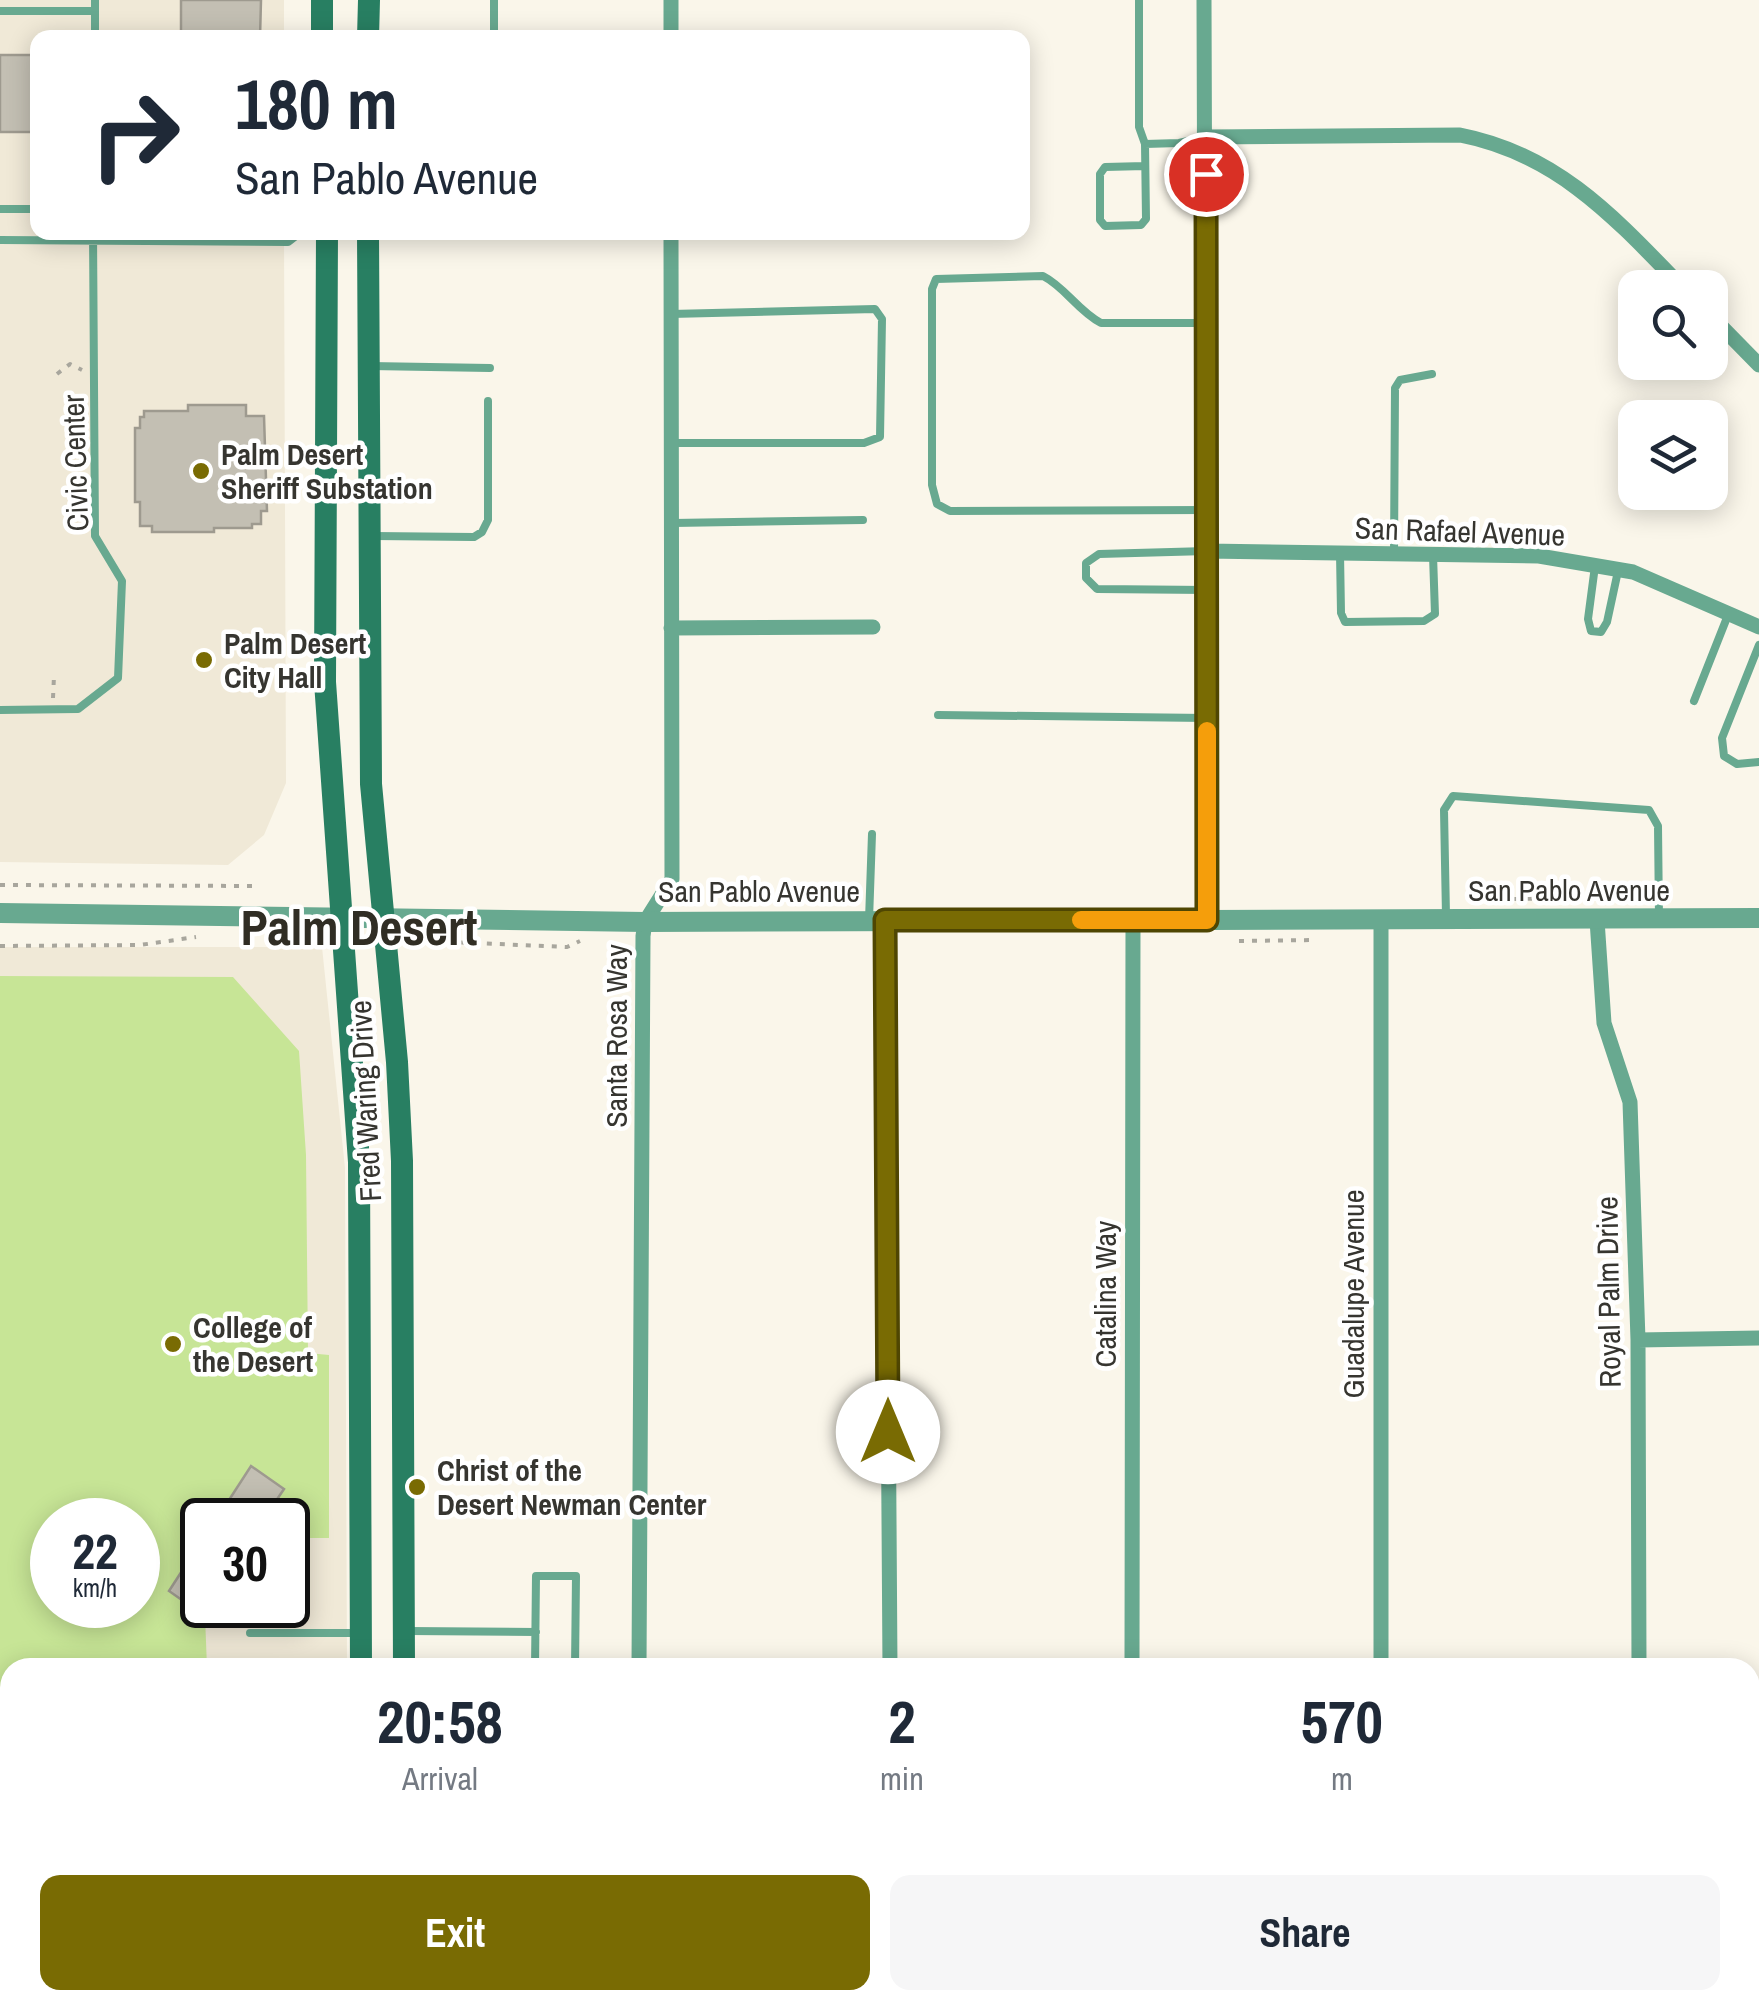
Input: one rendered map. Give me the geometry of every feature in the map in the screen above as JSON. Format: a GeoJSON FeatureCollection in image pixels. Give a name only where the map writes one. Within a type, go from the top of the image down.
{"type":"FeatureCollection","features":[{"type":"Feature","properties":{"kind":"main road"},"geometry":{"type":"LineString","coordinates":[[322,0],[322,30]]}},
{"type":"Feature","properties":{"kind":"main road"},"geometry":{"type":"LineString","coordinates":[[368,0],[368,30]]}},
{"type":"Feature","properties":{"kind":"main road","name":"Fred Waring Drive"},"geometry":{"type":"LineString","coordinates":[[327,240],[325,682],[359,1162],[361,1658]]}},
{"type":"Feature","properties":{"kind":"main road","name":"Fred Waring Drive"},"geometry":{"type":"LineString","coordinates":[[368,240],[371,784],[399,1085],[402,1162],[404,1658]]}},
{"type":"Feature","properties":{"kind":"street"},"geometry":{"type":"LineString","coordinates":[[671,0],[671,30]]}},
{"type":"Feature","properties":{"kind":"street"},"geometry":{"type":"LineString","coordinates":[[1204,0],[1207,920]]}},
{"type":"Feature","properties":{"kind":"street"},"geometry":{"type":"LineString","coordinates":[[1206,137],[1460,135],[1494,142],[1528,155],[1576,186],[1610,212],[1666,270]]}},
{"type":"Feature","properties":{"kind":"street","name":"Santa Rosa Way"},"geometry":{"type":"LineString","coordinates":[[639,1658],[645,922],[672,880],[671,240]]}},
{"type":"Feature","properties":{"kind":"street"},"geometry":{"type":"LineString","coordinates":[[1728,334],[1759,366]]}},
{"type":"Feature","properties":{"kind":"street","name":"San Rafael Avenue"},"geometry":{"type":"LineString","coordinates":[[1207,552],[1539,556],[1633,572],[1759,627]]}},
{"type":"Feature","properties":{"kind":"street"},"geometry":{"type":"LineString","coordinates":[[671,628],[873,627]]}},
{"type":"Feature","properties":{"kind":"street","name":"San Pablo Avenue"},"geometry":{"type":"LineString","coordinates":[[0,913],[645,922],[1759,918]]}},
{"type":"Feature","properties":{"kind":"street"},"geometry":{"type":"LineString","coordinates":[[877,920],[890,1658]]}},
{"type":"Feature","properties":{"kind":"street","name":"Catalina Way"},"geometry":{"type":"LineString","coordinates":[[1132,1658],[1133,920]]}},
{"type":"Feature","properties":{"kind":"street","name":"Guadalupe Avenue"},"geometry":{"type":"LineString","coordinates":[[1380,920],[1381,1658]]}},
{"type":"Feature","properties":{"kind":"street","name":"Royal Palm Drive"},"geometry":{"type":"LineString","coordinates":[[1598,920],[1604,1023],[1630,1102],[1638,1340],[1640,1658]]}},
{"type":"Feature","properties":{"kind":"street"},"geometry":{"type":"LineString","coordinates":[[1638,1340],[1759,1338]]}},
{"type":"Feature","properties":{"kind":"lane"},"geometry":{"type":"LineString","coordinates":[[95,0],[96,30]]}},
{"type":"Feature","properties":{"kind":"lane"},"geometry":{"type":"LineString","coordinates":[[494,0],[494,30]]}},
{"type":"Feature","properties":{"kind":"lane"},"geometry":{"type":"LineString","coordinates":[[1139,0],[1138,127],[1145,144],[1146,220],[1141,225],[1105,226],[1100,220],[1100,174],[1105,168],[1145,166]]}},
{"type":"Feature","properties":{"kind":"lane"},"geometry":{"type":"LineString","coordinates":[[0,11],[95,11]]}},
{"type":"Feature","properties":{"kind":"lane"},"geometry":{"type":"LineString","coordinates":[[1145,144],[1206,137]]}},
{"type":"Feature","properties":{"kind":"lane"},"geometry":{"type":"LineString","coordinates":[[0,209],[30,209]]}},
{"type":"Feature","properties":{"kind":"lane"},"geometry":{"type":"LineString","coordinates":[[0,240],[30,239]]}},
{"type":"Feature","properties":{"kind":"lane","name":"Civic Center"},"geometry":{"type":"LineString","coordinates":[[0,710],[78,709],[118,678],[122,581],[95,536],[93,240]]}},
{"type":"Feature","properties":{"kind":"lane"},"geometry":{"type":"LineString","coordinates":[[210,240],[291,240]]}},
{"type":"Feature","properties":{"kind":"lane"},"geometry":{"type":"LineString","coordinates":[[1206,323],[1101,323],[1054,281],[1042,276],[936,279],[932,289],[932,484],[937,504],[950,511],[1207,510]]}},
{"type":"Feature","properties":{"kind":"lane"},"geometry":{"type":"LineString","coordinates":[[671,314],[875,309],[882,320],[880,437],[864,444],[671,443]]}},
{"type":"Feature","properties":{"kind":"lane"},"geometry":{"type":"LineString","coordinates":[[369,366],[490,368]]}},
{"type":"Feature","properties":{"kind":"lane"},"geometry":{"type":"LineString","coordinates":[[1394,554],[1394,388],[1400,380],[1432,374]]}},
{"type":"Feature","properties":{"kind":"lane"},"geometry":{"type":"LineString","coordinates":[[370,536],[474,537],[482,532],[488,520],[488,401]]}},
{"type":"Feature","properties":{"kind":"lane"},"geometry":{"type":"LineString","coordinates":[[671,523],[863,520]]}},
{"type":"Feature","properties":{"kind":"lane"},"geometry":{"type":"LineString","coordinates":[[1207,552],[1099,554],[1086,562],[1086,578],[1097,589],[1207,590]]}},
{"type":"Feature","properties":{"kind":"lane"},"geometry":{"type":"LineString","coordinates":[[1340,554],[1340,613],[1345,622],[1424,620],[1434,614],[1433,555]]}},
{"type":"Feature","properties":{"kind":"lane"},"geometry":{"type":"LineString","coordinates":[[1595,566],[1588,619],[1591,631],[1601,632],[1608,622],[1618,570]]}},
{"type":"Feature","properties":{"kind":"lane"},"geometry":{"type":"LineString","coordinates":[[1694,701],[1728,615]]}},
{"type":"Feature","properties":{"kind":"lane"},"geometry":{"type":"LineString","coordinates":[[1759,645],[1722,738],[1724,756],[1737,764],[1759,762]]}},
{"type":"Feature","properties":{"kind":"lane"},"geometry":{"type":"LineString","coordinates":[[938,715],[1207,718]]}},
{"type":"Feature","properties":{"kind":"lane"},"geometry":{"type":"LineString","coordinates":[[1446,920],[1444,810],[1453,796],[1649,810],[1658,826],[1659,920]]}},
{"type":"Feature","properties":{"kind":"lane"},"geometry":{"type":"LineString","coordinates":[[872,834],[877,920]]}},
{"type":"Feature","properties":{"kind":"lane"},"geometry":{"type":"LineString","coordinates":[[535,1658],[536,1576],[576,1576],[574,1658]]}},
{"type":"Feature","properties":{"kind":"lane"},"geometry":{"type":"LineString","coordinates":[[404,1630],[536,1632]]}},
{"type":"Feature","properties":{"kind":"lane"},"geometry":{"type":"LineString","coordinates":[[250,1633],[361,1633]]}},
{"type":"Feature","properties":{"kind":"path"},"geometry":{"type":"LineString","coordinates":[[0,885],[258,886]]}},
{"type":"Feature","properties":{"kind":"path"},"geometry":{"type":"LineString","coordinates":[[0,946],[140,945],[210,934]]}},
{"type":"Feature","properties":{"kind":"shaded area"},"geometry":{"type":"Polygon","coordinates":[[[0,0],[284,0],[284,30],[30,30],[30,240],[284,240],[286,783],[264,835],[228,865],[0,862],[0,0]]]}},
{"type":"Feature","properties":{"kind":"shaded area","name":"College of the Desert"},"geometry":{"type":"Polygon","coordinates":[[[0,947],[322,947],[345,1168],[347,1658],[0,1658],[0,947]]]}},
{"type":"Feature","properties":{"kind":"green space","name":"College of the Desert"},"geometry":{"type":"Polygon","coordinates":[[[0,976],[233,977],[299,1051],[306,1155],[308,1353],[329,1355],[329,1538],[310,1538],[310,1498],[277,1498],[283,1489],[251,1467],[231,1498],[180,1498],[180,1574],[169,1591],[180,1599],[180,1628],[205,1628],[207,1658],[0,1658],[0,976]]]}},
{"type":"Feature","properties":{"kind":"building"},"geometry":{"type":"Polygon","coordinates":[[[181,0],[261,0],[260,30],[181,30],[181,0]]]}},
{"type":"Feature","properties":{"kind":"building"},"geometry":{"type":"Polygon","coordinates":[[[0,55],[30,55],[30,132],[0,132],[0,55]]]}},
{"type":"Feature","properties":{"kind":"building","name":"Palm Desert Sheriff Substation"},"geometry":{"type":"Polygon","coordinates":[[[188,405],[246,405],[246,416],[264,416],[267,511],[261,511],[261,524],[252,524],[252,528],[214,528],[214,532],[152,532],[152,526],[140,526],[140,502],[135,502],[135,428],[140,428],[144,411],[188,411],[188,405]]]}},
{"type":"Feature","properties":{"kind":"building"},"geometry":{"type":"Polygon","coordinates":[[[251,1466],[284,1489],[278,1498],[230,1498],[251,1466]]]}},
{"type":"Feature","properties":{"kind":"building"},"geometry":{"type":"Polygon","coordinates":[[[180,1574],[180,1599],[169,1591],[180,1574]]]}},
{"type":"Feature","properties":{"kind":"slow traffic"},"geometry":{"type":"LineString","coordinates":[[1081,920],[1207,920],[1207,731]]}},
{"type":"Feature","properties":{"kind":"place","name":"Palm Desert Sheriff Substation"},"geometry":{"type":"Point","coordinates":[201,471]}},
{"type":"Feature","properties":{"kind":"place","name":"Palm Desert City Hall"},"geometry":{"type":"Point","coordinates":[204,660]}},
{"type":"Feature","properties":{"kind":"place","name":"College of the Desert"},"geometry":{"type":"Point","coordinates":[173,1344]}},
{"type":"Feature","properties":{"kind":"place","name":"Christ of the Desert Newman Center"},"geometry":{"type":"Point","coordinates":[417,1487]}},
{"type":"Feature","properties":{"kind":"district","name":"Palm Desert"},"geometry":{"type":"Point","coordinates":[359,927]}},
{"type":"Feature","properties":{"kind":"route"},"geometry":{"type":"LineString","coordinates":[[888,1432],[885,920],[1207,920],[1206,174]]}}]}
